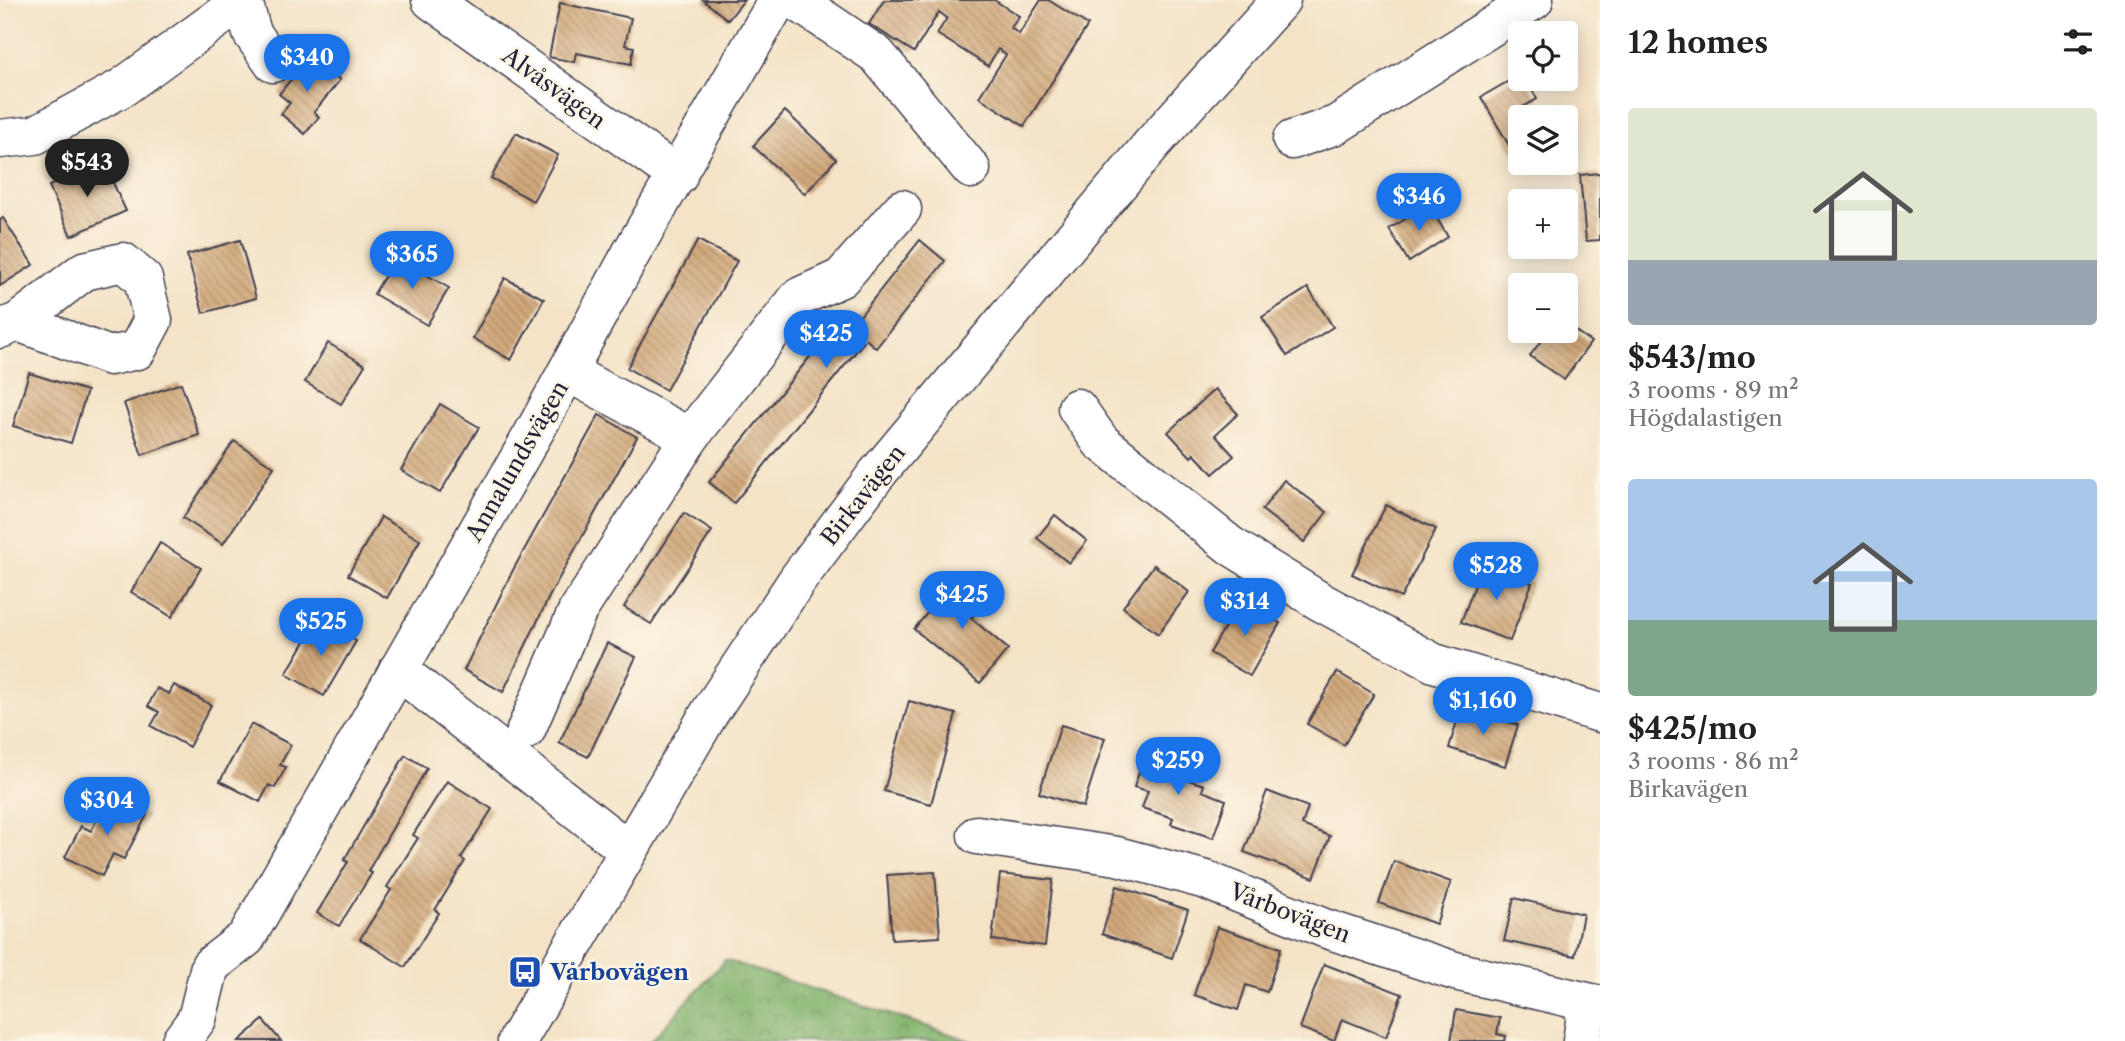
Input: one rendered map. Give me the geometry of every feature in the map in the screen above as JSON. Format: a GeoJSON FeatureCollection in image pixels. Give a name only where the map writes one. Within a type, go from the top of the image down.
{"type":"FeatureCollection","features":[{"type":"Feature","properties":{"kind":"street"},"geometry":{"type":"LineString","coordinates":[[0,139],[36,135],[123,87],[243,0],[252,33],[273,63]]}},
{"type":"Feature","properties":{"kind":"street","name":"Alvåsvägen"},"geometry":{"type":"LineString","coordinates":[[431,0],[678,176]]}},
{"type":"Feature","properties":{"kind":"street"},"geometry":{"type":"LineString","coordinates":[[678,176],[778,0]]}},
{"type":"Feature","properties":{"kind":"street"},"geometry":{"type":"LineString","coordinates":[[795,0],[877,55],[971,169]]}},
{"type":"Feature","properties":{"kind":"street","name":"Birkavägen"},"geometry":{"type":"LineString","coordinates":[[517,1041],[710,712],[798,579],[876,475],[1152,144],[1281,0]]}},
{"type":"Feature","properties":{"kind":"street"},"geometry":{"type":"LineString","coordinates":[[1292,140],[1336,125],[1534,0]]}},
{"type":"Feature","properties":{"kind":"street","name":"Annalundsvägen"},"geometry":{"type":"LineString","coordinates":[[181,1041],[197,1020],[210,966],[246,938],[567,372],[633,250],[678,176]]}},
{"type":"Feature","properties":{"kind":"street"},"geometry":{"type":"LineString","coordinates":[[526,730],[577,612],[690,437],[799,296],[841,278],[902,209]]}},
{"type":"Feature","properties":{"kind":"street"},"geometry":{"type":"LineString","coordinates":[[567,372],[690,437]]}},
{"type":"Feature","properties":{"kind":"street"},"geometry":{"type":"LineString","coordinates":[[1077,408],[1101,442],[1220,537],[1321,602],[1434,663],[1600,713]]}},
{"type":"Feature","properties":{"kind":"street"},"geometry":{"type":"LineString","coordinates":[[398,670],[628,850]]}},
{"type":"Feature","properties":{"kind":"street","name":"Vårbovägen"},"geometry":{"type":"LineString","coordinates":[[977,835],[1117,856],[1206,880],[1324,928],[1455,971],[1594,1004]]}},
{"type":"Feature","properties":{"kind":"street"},"geometry":{"type":"LineString","coordinates":[[1582,1041],[1594,1004]]}},
{"type":"Feature","properties":{"kind":"green space"},"geometry":{"type":"Polygon","coordinates":[[[725,960],[971,1041],[651,1041],[725,960]]]}},
{"type":"Feature","properties":{"kind":"building"},"geometry":{"type":"Polygon","coordinates":[[[703,0],[744,0],[728,20],[703,0]]]}},
{"type":"Feature","properties":{"kind":"building"},"geometry":{"type":"Polygon","coordinates":[[[884,0],[994,0],[1019,16],[1011,28],[1019,34],[1041,0],[1048,0],[1088,25],[1024,126],[979,97],[1006,55],[998,49],[988,66],[937,34],[947,18],[939,12],[914,52],[869,24],[884,0]]]}},
{"type":"Feature","properties":{"kind":"building"},"geometry":{"type":"Polygon","coordinates":[[[560,3],[631,18],[625,45],[634,47],[631,64],[576,53],[574,62],[549,57],[560,3]]]}},
{"type":"Feature","properties":{"kind":"building"},"geometry":{"type":"Polygon","coordinates":[[[310,56],[340,80],[314,112],[319,117],[305,134],[281,114],[290,103],[279,94],[310,56]]]}},
{"type":"Feature","properties":{"kind":"building"},"geometry":{"type":"Polygon","coordinates":[[[1508,81],[1508,91],[1533,91],[1537,99],[1526,105],[1508,105],[1508,144],[1481,97],[1508,81]]]}},
{"type":"Feature","properties":{"kind":"building"},"geometry":{"type":"Polygon","coordinates":[[[785,111],[836,159],[805,194],[753,146],[785,111]]]}},
{"type":"Feature","properties":{"kind":"building"},"geometry":{"type":"Polygon","coordinates":[[[516,133],[558,155],[533,201],[491,178],[516,133]]]}},
{"type":"Feature","properties":{"kind":"building"},"geometry":{"type":"Polygon","coordinates":[[[103,161],[126,211],[71,236],[49,186],[103,161]]]}},
{"type":"Feature","properties":{"kind":"building"},"geometry":{"type":"Polygon","coordinates":[[[1600,173],[1600,240],[1586,241],[1580,175],[1600,173]]]}},
{"type":"Feature","properties":{"kind":"building"},"geometry":{"type":"Polygon","coordinates":[[[1429,205],[1448,237],[1409,262],[1389,229],[1429,205]]]}},
{"type":"Feature","properties":{"kind":"building"},"geometry":{"type":"Polygon","coordinates":[[[3,218],[33,265],[0,286],[0,220],[3,218]]]}},
{"type":"Feature","properties":{"kind":"building"},"geometry":{"type":"Polygon","coordinates":[[[240,240],[256,298],[203,313],[187,255],[240,240]]]}},
{"type":"Feature","properties":{"kind":"building"},"geometry":{"type":"Polygon","coordinates":[[[698,240],[737,261],[666,390],[627,368],[698,240]]]}},
{"type":"Feature","properties":{"kind":"building"},"geometry":{"type":"Polygon","coordinates":[[[920,240],[945,261],[876,348],[866,339],[734,503],[709,482],[842,317],[852,326],[920,240]]]}},
{"type":"Feature","properties":{"kind":"building"},"geometry":{"type":"Polygon","coordinates":[[[396,257],[449,288],[427,325],[374,294],[396,257]]]}},
{"type":"Feature","properties":{"kind":"building"},"geometry":{"type":"Polygon","coordinates":[[[505,278],[544,299],[511,360],[473,338],[505,278]]]}},
{"type":"Feature","properties":{"kind":"building"},"geometry":{"type":"Polygon","coordinates":[[[1308,288],[1333,327],[1287,356],[1262,317],[1308,288]]]}},
{"type":"Feature","properties":{"kind":"building"},"geometry":{"type":"Polygon","coordinates":[[[1578,333],[1591,342],[1564,380],[1530,356],[1539,343],[1578,343],[1578,333]]]}},
{"type":"Feature","properties":{"kind":"building"},"geometry":{"type":"Polygon","coordinates":[[[328,343],[365,365],[341,404],[305,382],[328,343]]]}},
{"type":"Feature","properties":{"kind":"building"},"geometry":{"type":"Polygon","coordinates":[[[29,373],[87,391],[71,443],[13,426],[29,373]]]}},
{"type":"Feature","properties":{"kind":"building"},"geometry":{"type":"Polygon","coordinates":[[[181,383],[199,435],[142,455],[124,403],[181,383]]]}},
{"type":"Feature","properties":{"kind":"building"},"geometry":{"type":"Polygon","coordinates":[[[1215,389],[1238,414],[1215,435],[1234,456],[1213,474],[1194,454],[1191,457],[1168,432],[1215,389]]]}},
{"type":"Feature","properties":{"kind":"building"},"geometry":{"type":"Polygon","coordinates":[[[440,404],[479,427],[440,493],[401,470],[440,404]]]}},
{"type":"Feature","properties":{"kind":"building"},"geometry":{"type":"Polygon","coordinates":[[[599,415],[637,437],[552,591],[503,692],[464,670],[513,570],[599,415]]]}},
{"type":"Feature","properties":{"kind":"building"},"geometry":{"type":"Polygon","coordinates":[[[234,441],[274,467],[223,544],[183,518],[234,441]]]}},
{"type":"Feature","properties":{"kind":"building"},"geometry":{"type":"Polygon","coordinates":[[[1284,480],[1327,512],[1304,542],[1262,510],[1284,480]]]}},
{"type":"Feature","properties":{"kind":"building"},"geometry":{"type":"Polygon","coordinates":[[[1386,505],[1436,529],[1401,598],[1352,574],[1386,505]]]}},
{"type":"Feature","properties":{"kind":"building"},"geometry":{"type":"Polygon","coordinates":[[[684,513],[712,531],[651,624],[624,607],[684,513]]]}},
{"type":"Feature","properties":{"kind":"building"},"geometry":{"type":"Polygon","coordinates":[[[1055,515],[1087,541],[1069,563],[1037,538],[1055,515]]]}},
{"type":"Feature","properties":{"kind":"building"},"geometry":{"type":"Polygon","coordinates":[[[381,517],[420,540],[387,598],[348,575],[381,517]]]}},
{"type":"Feature","properties":{"kind":"building"},"geometry":{"type":"Polygon","coordinates":[[[160,543],[201,568],[172,617],[131,592],[160,543]]]}},
{"type":"Feature","properties":{"kind":"building"},"geometry":{"type":"Polygon","coordinates":[[[1483,564],[1532,583],[1510,641],[1461,622],[1483,564]]]}},
{"type":"Feature","properties":{"kind":"building"},"geometry":{"type":"Polygon","coordinates":[[[1154,565],[1189,592],[1158,634],[1123,607],[1154,565]]]}},
{"type":"Feature","properties":{"kind":"building"},"geometry":{"type":"Polygon","coordinates":[[[957,577],[986,600],[971,618],[1008,649],[980,683],[914,629],[957,577]]]}},
{"type":"Feature","properties":{"kind":"building"},"geometry":{"type":"Polygon","coordinates":[[[1240,600],[1280,623],[1250,676],[1210,653],[1240,600]]]}},
{"type":"Feature","properties":{"kind":"building"},"geometry":{"type":"Polygon","coordinates":[[[318,619],[356,641],[324,696],[286,674],[318,619]]]}},
{"type":"Feature","properties":{"kind":"building"},"geometry":{"type":"Polygon","coordinates":[[[607,643],[636,657],[588,757],[559,743],[607,643]]]}},
{"type":"Feature","properties":{"kind":"building"},"geometry":{"type":"Polygon","coordinates":[[[1337,672],[1374,694],[1344,745],[1307,724],[1337,672]]]}},
{"type":"Feature","properties":{"kind":"building"},"geometry":{"type":"Polygon","coordinates":[[[174,685],[211,705],[189,747],[151,726],[159,712],[148,706],[157,688],[169,694],[174,685]]]}},
{"type":"Feature","properties":{"kind":"building"},"geometry":{"type":"Polygon","coordinates":[[[909,701],[956,714],[931,804],[884,791],[909,701]]]}},
{"type":"Feature","properties":{"kind":"building"},"geometry":{"type":"Polygon","coordinates":[[[1461,708],[1518,725],[1505,766],[1449,748],[1461,708]]]}},
{"type":"Feature","properties":{"kind":"building"},"geometry":{"type":"Polygon","coordinates":[[[251,724],[291,745],[280,765],[286,767],[275,788],[269,785],[260,802],[220,781],[251,724]]]}},
{"type":"Feature","properties":{"kind":"building"},"geometry":{"type":"Polygon","coordinates":[[[1061,725],[1105,738],[1083,807],[1039,793],[1061,725]]]}},
{"type":"Feature","properties":{"kind":"building"},"geometry":{"type":"Polygon","coordinates":[[[1148,746],[1166,752],[1160,771],[1204,785],[1202,791],[1226,800],[1213,838],[1171,824],[1173,818],[1142,808],[1148,791],[1134,787],[1148,746]]]}},
{"type":"Feature","properties":{"kind":"building"},"geometry":{"type":"Polygon","coordinates":[[[405,755],[427,768],[368,871],[372,873],[339,926],[317,913],[348,862],[344,860],[405,755]]]}},
{"type":"Feature","properties":{"kind":"building"},"geometry":{"type":"Polygon","coordinates":[[[447,781],[492,809],[461,858],[465,861],[435,910],[439,913],[405,967],[360,939],[391,890],[387,887],[418,838],[413,835],[447,781]]]}},
{"type":"Feature","properties":{"kind":"building"},"geometry":{"type":"Polygon","coordinates":[[[1267,791],[1308,807],[1302,825],[1330,836],[1314,878],[1244,852],[1267,791]]]}},
{"type":"Feature","properties":{"kind":"building"},"geometry":{"type":"Polygon","coordinates":[[[109,796],[147,815],[124,859],[113,854],[102,876],[65,857],[81,826],[91,831],[109,796]]]}},
{"type":"Feature","properties":{"kind":"building"},"geometry":{"type":"Polygon","coordinates":[[[1394,861],[1451,882],[1436,924],[1379,903],[1394,861]]]}},
{"type":"Feature","properties":{"kind":"building"},"geometry":{"type":"Polygon","coordinates":[[[935,872],[940,937],[892,940],[887,875],[935,872]]]}},
{"type":"Feature","properties":{"kind":"building"},"geometry":{"type":"Polygon","coordinates":[[[1000,874],[1053,880],[1045,946],[992,940],[1000,874]]]}},
{"type":"Feature","properties":{"kind":"building"},"geometry":{"type":"Polygon","coordinates":[[[1117,886],[1188,910],[1172,958],[1102,934],[1117,886]]]}},
{"type":"Feature","properties":{"kind":"building"},"geometry":{"type":"Polygon","coordinates":[[[1514,898],[1583,914],[1575,956],[1504,941],[1514,898]]]}},
{"type":"Feature","properties":{"kind":"building"},"geometry":{"type":"Polygon","coordinates":[[[1217,927],[1281,948],[1267,992],[1246,985],[1238,1010],[1194,995],[1217,927]]]}},
{"type":"Feature","properties":{"kind":"building"},"geometry":{"type":"Polygon","coordinates":[[[1324,964],[1402,994],[1386,1037],[1342,1019],[1334,1041],[1300,1028],[1324,964]]]}},
{"type":"Feature","properties":{"kind":"building"},"geometry":{"type":"Polygon","coordinates":[[[1456,1010],[1500,1018],[1497,1034],[1506,1036],[1505,1041],[1451,1041],[1456,1010]]]}},
{"type":"Feature","properties":{"kind":"building"},"geometry":{"type":"Polygon","coordinates":[[[263,1020],[281,1041],[239,1041],[263,1020]]]}},
{"type":"Feature","properties":{"kind":"place","name":"Vårbovägen"},"geometry":{"type":"Point","coordinates":[525,972]}}]}
